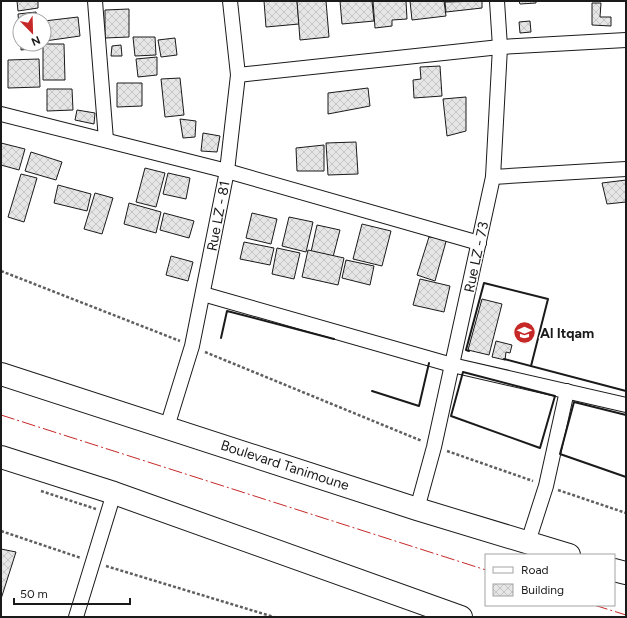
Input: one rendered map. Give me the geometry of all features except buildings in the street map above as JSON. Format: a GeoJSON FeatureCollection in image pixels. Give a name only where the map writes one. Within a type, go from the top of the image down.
{"type":"FeatureCollection","features":[{"type":"Feature","properties":{"kind":"main road","name":"Boulevard Tanimoune"},"geometry":{"type":"LineString","coordinates":[[1,374],[417,509],[566,554]]}},
{"type":"Feature","properties":{"kind":"main road"},"geometry":{"type":"LineString","coordinates":[[1,457],[114,493],[457,616]]}},
{"type":"Feature","properties":{"kind":"main road"},"geometry":{"type":"LineString","coordinates":[[615,570],[626,573]]}},
{"type":"Feature","properties":{"kind":"street"},"geometry":{"type":"LineString","coordinates":[[95,1],[106,140]]}},
{"type":"Feature","properties":{"kind":"street","name":"Rue LZ - 81"},"geometry":{"type":"LineString","coordinates":[[167,427],[192,346],[227,171],[238,75],[230,1]]}},
{"type":"Feature","properties":{"kind":"street","name":"Rue LZ - 73"},"geometry":{"type":"LineString","coordinates":[[417,509],[434,447],[494,177],[500,47],[497,1]]}},
{"type":"Feature","properties":{"kind":"street"},"geometry":{"type":"LineString","coordinates":[[238,75],[500,47],[626,40]]}},
{"type":"Feature","properties":{"kind":"street"},"geometry":{"type":"LineString","coordinates":[[1,114],[227,171],[479,243]]}},
{"type":"Feature","properties":{"kind":"street"},"geometry":{"type":"LineString","coordinates":[[494,177],[626,169]]}},
{"type":"Feature","properties":{"kind":"street"},"geometry":{"type":"LineString","coordinates":[[203,294],[452,365],[626,405]]}},
{"type":"Feature","properties":{"kind":"street"},"geometry":{"type":"LineString","coordinates":[[528,542],[546,486],[567,391]]}},
{"type":"Feature","properties":{"kind":"street"},"geometry":{"type":"LineString","coordinates":[[76,617],[114,493]]}},
{"type":"Feature","properties":{"kind":"path"},"geometry":{"type":"LineString","coordinates":[[1,271],[192,346],[434,447],[626,513]]}},
{"type":"Feature","properties":{"kind":"path"},"geometry":{"type":"LineString","coordinates":[[1,531],[93,562],[274,617]]}},
{"type":"Feature","properties":{"kind":"wall"},"geometry":{"type":"LineString","coordinates":[[469,351],[466,350],[484,283],[548,299],[531,366]]}},
{"type":"Feature","properties":{"kind":"wall"},"geometry":{"type":"LineString","coordinates":[[221,338],[227,311],[334,339]]}},
{"type":"Feature","properties":{"kind":"wall"},"geometry":{"type":"LineString","coordinates":[[504,359],[626,391]]}},
{"type":"Feature","properties":{"kind":"wall"},"geometry":{"type":"LineString","coordinates":[[372,391],[419,406],[429,363]]}},
{"type":"Feature","properties":{"kind":"wall"},"geometry":{"type":"LineString","coordinates":[[463,372],[555,396],[540,448],[451,416],[463,372]]}},
{"type":"Feature","properties":{"kind":"wall"},"geometry":{"type":"LineString","coordinates":[[626,415],[574,402],[560,454],[626,477]]}},
{"type":"Feature","properties":{"kind":"power"},"geometry":{"type":"LineString","coordinates":[[1,415],[485,570]]}},
{"type":"Feature","properties":{"kind":"power"},"geometry":{"type":"LineString","coordinates":[[597,606],[626,615]]}},
{"type":"Feature","properties":{"kind":"place","name":"Al Itqam"},"geometry":{"type":"Point","coordinates":[524,333]}}]}
